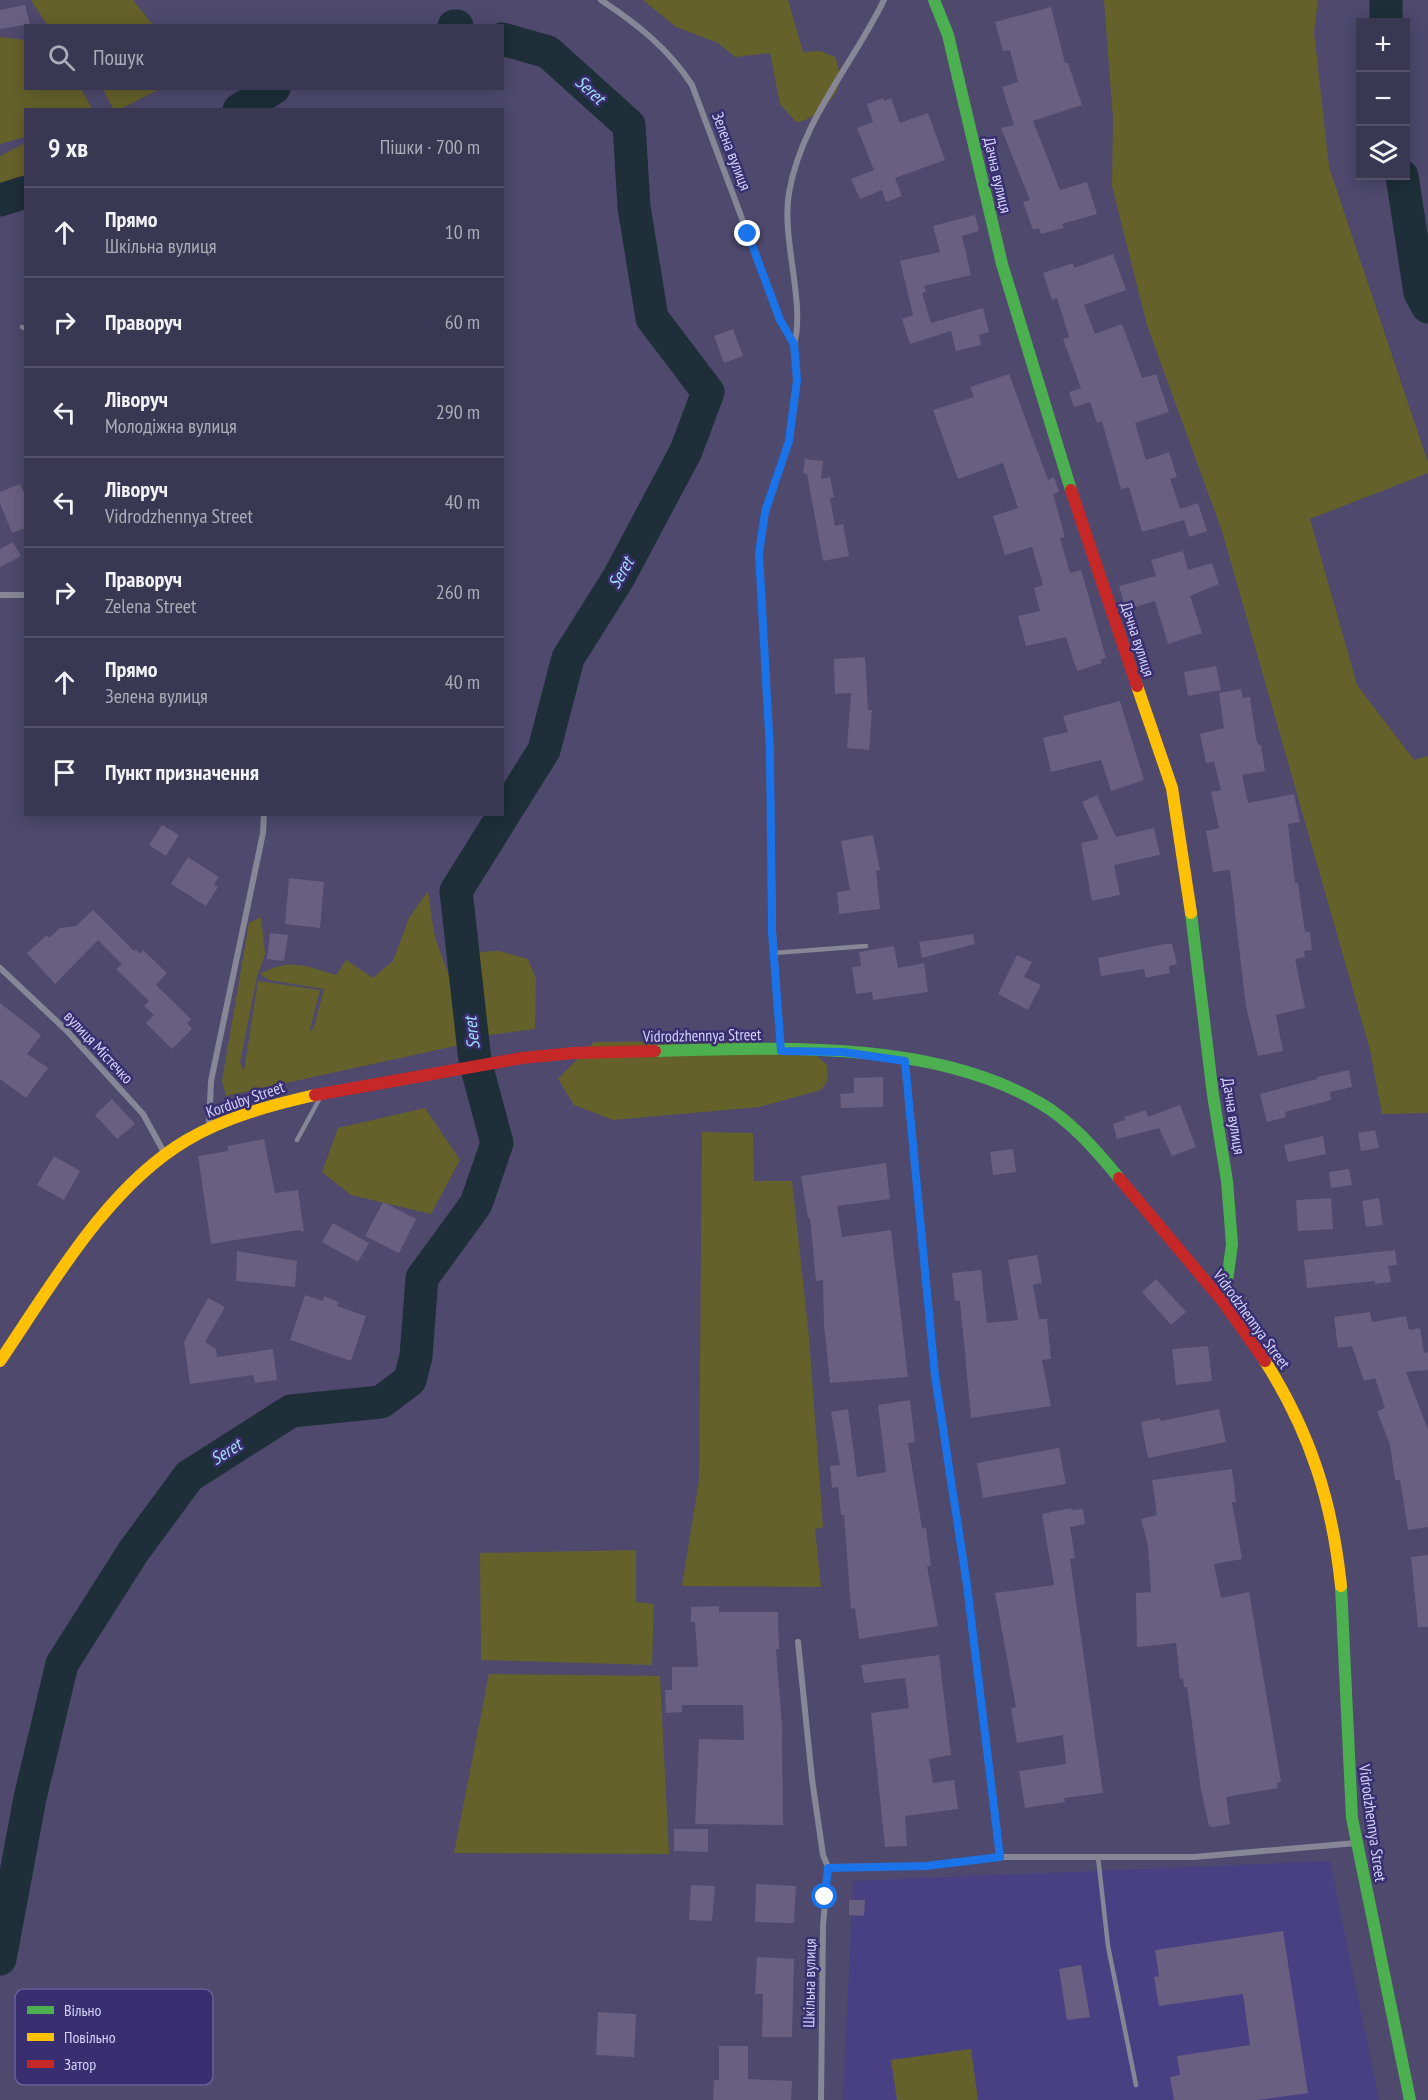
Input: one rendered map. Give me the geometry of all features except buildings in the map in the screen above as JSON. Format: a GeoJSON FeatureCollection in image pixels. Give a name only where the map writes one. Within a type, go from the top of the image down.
{"type":"FeatureCollection","features":[{"type":"Feature","properties":{"kind":"street","name":"Зелена вулиця"},"geometry":{"type":"LineString","coordinates":[[601,0],[658,41],[677,62],[692,85],[780,320],[794,344]]}},
{"type":"Feature","properties":{"kind":"street"},"geometry":{"type":"LineString","coordinates":[[781,1051],[774,953],[770,751],[759,554],[765,512],[789,441],[797,380],[794,344],[798,331],[789,251],[789,194],[801,152],[832,86],[884,0]]}},
{"type":"Feature","properties":{"kind":"street","name":"Дачна вулиця"},"geometry":{"type":"LineString","coordinates":[[934,0],[948,35],[1009,286],[1069,484],[1172,788],[1187,880],[1213,1095],[1227,1180],[1232,1244],[1224,1303]]}},
{"type":"Feature","properties":{"kind":"street"},"geometry":{"type":"LineString","coordinates":[[0,595],[24,596]]}},
{"type":"Feature","properties":{"kind":"street"},"geometry":{"type":"LineString","coordinates":[[209,1127],[211,1081],[264,816]]}},
{"type":"Feature","properties":{"kind":"street","name":"вулиця Містечко"},"geometry":{"type":"LineString","coordinates":[[0,968],[66,1030],[143,1114],[165,1155]]}},
{"type":"Feature","properties":{"kind":"street","name":"Vidrodzhennya Street"},"geometry":{"type":"LineString","coordinates":[[424,1073],[548,1054],[843,1052],[958,1069],[1003,1083],[1045,1105],[1091,1146],[1224,1303],[1265,1361],[1300,1420],[1323,1482],[1338,1546],[1344,1611],[1349,1789],[1356,1843],[1410,2100]]}},
{"type":"Feature","properties":{"kind":"street"},"geometry":{"type":"LineString","coordinates":[[905,1061],[935,1376],[967,1585],[1000,1857]]}},
{"type":"Feature","properties":{"kind":"street","name":"Korduby Street"},"geometry":{"type":"LineString","coordinates":[[0,1361],[81,1246],[125,1191],[165,1155],[209,1127],[290,1100],[424,1073]]}},
{"type":"Feature","properties":{"kind":"street","name":"Шкільна вулиця"},"geometry":{"type":"LineString","coordinates":[[798,1642],[812,1779],[823,1855],[828,1868],[823,1926],[821,2100]]}},
{"type":"Feature","properties":{"kind":"street"},"geometry":{"type":"LineString","coordinates":[[828,1868],[926,1866],[1000,1857],[1194,1857],[1356,1843]]}},
{"type":"Feature","properties":{"kind":"lane"},"geometry":{"type":"LineString","coordinates":[[774,953],[866,946]]}},
{"type":"Feature","properties":{"kind":"lane"},"geometry":{"type":"LineString","coordinates":[[297,1140],[322,1094]]}},
{"type":"Feature","properties":{"kind":"lane"},"geometry":{"type":"LineString","coordinates":[[1098,1857],[1108,1946],[1136,2085]]}},
{"type":"Feature","properties":{"kind":"shaded area"},"geometry":{"type":"Polygon","coordinates":[[[31,0],[133,0],[152,24],[46,24],[31,0]]]}},
{"type":"Feature","properties":{"kind":"shaded area"},"geometry":{"type":"Polygon","coordinates":[[[643,0],[788,0],[803,52],[820,51],[835,57],[839,73],[837,90],[820,111],[808,119],[796,122],[780,104],[770,53],[735,57],[718,43],[676,27],[643,0]]]}},
{"type":"Feature","properties":{"kind":"shaded area"},"geometry":{"type":"Polygon","coordinates":[[[1104,0],[1318,0],[1314,32],[1329,167],[1428,463],[1428,473],[1310,519],[1357,685],[1414,760],[1428,756],[1428,1113],[1382,1114],[1370,1050],[1222,531],[1147,325],[1112,186],[1113,118],[1104,0]]]}},
{"type":"Feature","properties":{"kind":"shaded area"},"geometry":{"type":"Polygon","coordinates":[[[0,37],[24,40],[24,90],[82,90],[91,108],[24,108],[24,137],[0,144],[0,37]]]}},
{"type":"Feature","properties":{"kind":"shaded area"},"geometry":{"type":"Polygon","coordinates":[[[104,90],[157,90],[123,108],[112,108],[104,90]]]}},
{"type":"Feature","properties":{"kind":"shaded area"},"geometry":{"type":"Polygon","coordinates":[[[24,144],[24,193],[0,197],[0,156],[24,144]]]}},
{"type":"Feature","properties":{"kind":"shaded area"},"geometry":{"type":"Polygon","coordinates":[[[24,199],[24,208],[0,214],[0,203],[24,199]]]}},
{"type":"Feature","properties":{"kind":"shaded area"},"geometry":{"type":"Polygon","coordinates":[[[428,891],[436,939],[458,1005],[464,1044],[226,1096],[222,1081],[249,923],[261,917],[265,954],[257,977],[240,1062],[244,1071],[258,981],[320,990],[309,1033],[314,1027],[324,989],[269,980],[260,974],[280,966],[298,965],[336,975],[346,960],[373,978],[393,961],[409,918],[428,891]]]}},
{"type":"Feature","properties":{"kind":"shaded area"},"geometry":{"type":"Polygon","coordinates":[[[499,951],[528,959],[536,979],[535,1029],[482,1036],[473,999],[477,952],[499,951]]]}},
{"type":"Feature","properties":{"kind":"shaded area"},"geometry":{"type":"Polygon","coordinates":[[[734,1041],[770,1047],[808,1047],[827,1065],[828,1080],[821,1090],[759,1107],[613,1120],[574,1105],[558,1079],[594,1042],[734,1041]]]}},
{"type":"Feature","properties":{"kind":"shaded area"},"geometry":{"type":"Polygon","coordinates":[[[425,1108],[460,1160],[431,1214],[351,1195],[322,1172],[338,1128],[425,1108]]]}},
{"type":"Feature","properties":{"kind":"shaded area"},"geometry":{"type":"Polygon","coordinates":[[[702,1132],[753,1133],[754,1181],[792,1181],[809,1337],[823,1527],[815,1529],[821,1587],[682,1586],[699,1480],[702,1132]]]}},
{"type":"Feature","properties":{"kind":"shaded area"},"geometry":{"type":"Polygon","coordinates":[[[636,1550],[636,1602],[654,1604],[652,1665],[481,1660],[480,1553],[636,1550]]]}},
{"type":"Feature","properties":{"kind":"shaded area"},"geometry":{"type":"Polygon","coordinates":[[[489,1674],[660,1676],[669,1854],[454,1853],[489,1674]]]}},
{"type":"Feature","properties":{"kind":"shaded area"},"geometry":{"type":"Polygon","coordinates":[[[1330,1861],[1379,2100],[843,2100],[853,1881],[1330,1861]]]}},
{"type":"Feature","properties":{"kind":"shaded area"},"geometry":{"type":"Polygon","coordinates":[[[971,2049],[978,2100],[897,2100],[891,2060],[971,2049]]]}},
{"type":"Feature","properties":{"kind":"waterway"},"geometry":{"type":"LineString","coordinates":[[1386,0],[1386,18]]}},
{"type":"Feature","properties":{"kind":"waterway","name":"Seret"},"geometry":{"type":"LineString","coordinates":[[504,40],[548,52],[629,125],[634,207],[652,318],[708,392],[686,451],[619,577],[568,658],[544,750],[504,814]]}},
{"type":"Feature","properties":{"kind":"waterway","name":"Seret"},"geometry":{"type":"LineString","coordinates":[[242,108],[271,90]]}},
{"type":"Feature","properties":{"kind":"waterway"},"geometry":{"type":"LineString","coordinates":[[1403,180],[1420,293],[1428,307]]}},
{"type":"Feature","properties":{"kind":"waterway","name":"Seret"},"geometry":{"type":"LineString","coordinates":[[0,200],[24,193]]}},
{"type":"Feature","properties":{"kind":"waterway","name":"Seret"},"geometry":{"type":"LineString","coordinates":[[0,1959],[30,1798],[62,1664],[133,1552],[189,1476],[291,1411],[381,1402],[410,1380],[416,1356],[422,1278],[476,1204],[497,1143],[475,1061],[456,891],[503,816]]}},
{"type":"Feature","properties":{"kind":"traffic: fast"},"geometry":{"type":"LineString","coordinates":[[934,0],[948,35],[1002,264],[1071,490]]}},
{"type":"Feature","properties":{"kind":"traffic: fast"},"geometry":{"type":"LineString","coordinates":[[1191,913],[1213,1095],[1227,1181],[1232,1244],[1224,1303]]}},
{"type":"Feature","properties":{"kind":"traffic: fast"},"geometry":{"type":"LineString","coordinates":[[655,1051],[802,1049],[902,1058],[951,1067],[997,1082],[1051,1110],[1082,1137],[1119,1178]]}},
{"type":"Feature","properties":{"kind":"traffic: fast"},"geometry":{"type":"LineString","coordinates":[[1341,1586],[1352,1818],[1410,2100]]}},
{"type":"Feature","properties":{"kind":"traffic: slow"},"geometry":{"type":"LineString","coordinates":[[1137,686],[1172,788],[1191,913]]}},
{"type":"Feature","properties":{"kind":"traffic: slow"},"geometry":{"type":"LineString","coordinates":[[0,1361],[83,1240],[131,1184],[158,1160],[187,1140],[233,1118],[315,1095]]}},
{"type":"Feature","properties":{"kind":"traffic: slow"},"geometry":{"type":"LineString","coordinates":[[1265,1361],[1295,1415],[1317,1469],[1332,1525],[1341,1586]]}},
{"type":"Feature","properties":{"kind":"traffic: jam"},"geometry":{"type":"LineString","coordinates":[[1071,490],[1137,686]]}},
{"type":"Feature","properties":{"kind":"traffic: jam"},"geometry":{"type":"LineString","coordinates":[[315,1095],[522,1058],[574,1053],[655,1051]]}},
{"type":"Feature","properties":{"kind":"traffic: jam"},"geometry":{"type":"LineString","coordinates":[[1119,1178],[1224,1303],[1265,1361]]}},
{"type":"Feature","properties":{"kind":"route"},"geometry":{"type":"LineString","coordinates":[[748,234],[780,320],[794,344],[797,380],[789,441],[765,512],[759,554],[770,751],[772,932],[781,1051],[843,1052],[905,1061],[935,1376],[967,1585],[1000,1857],[926,1866],[828,1868],[825,1897]]}}]}
